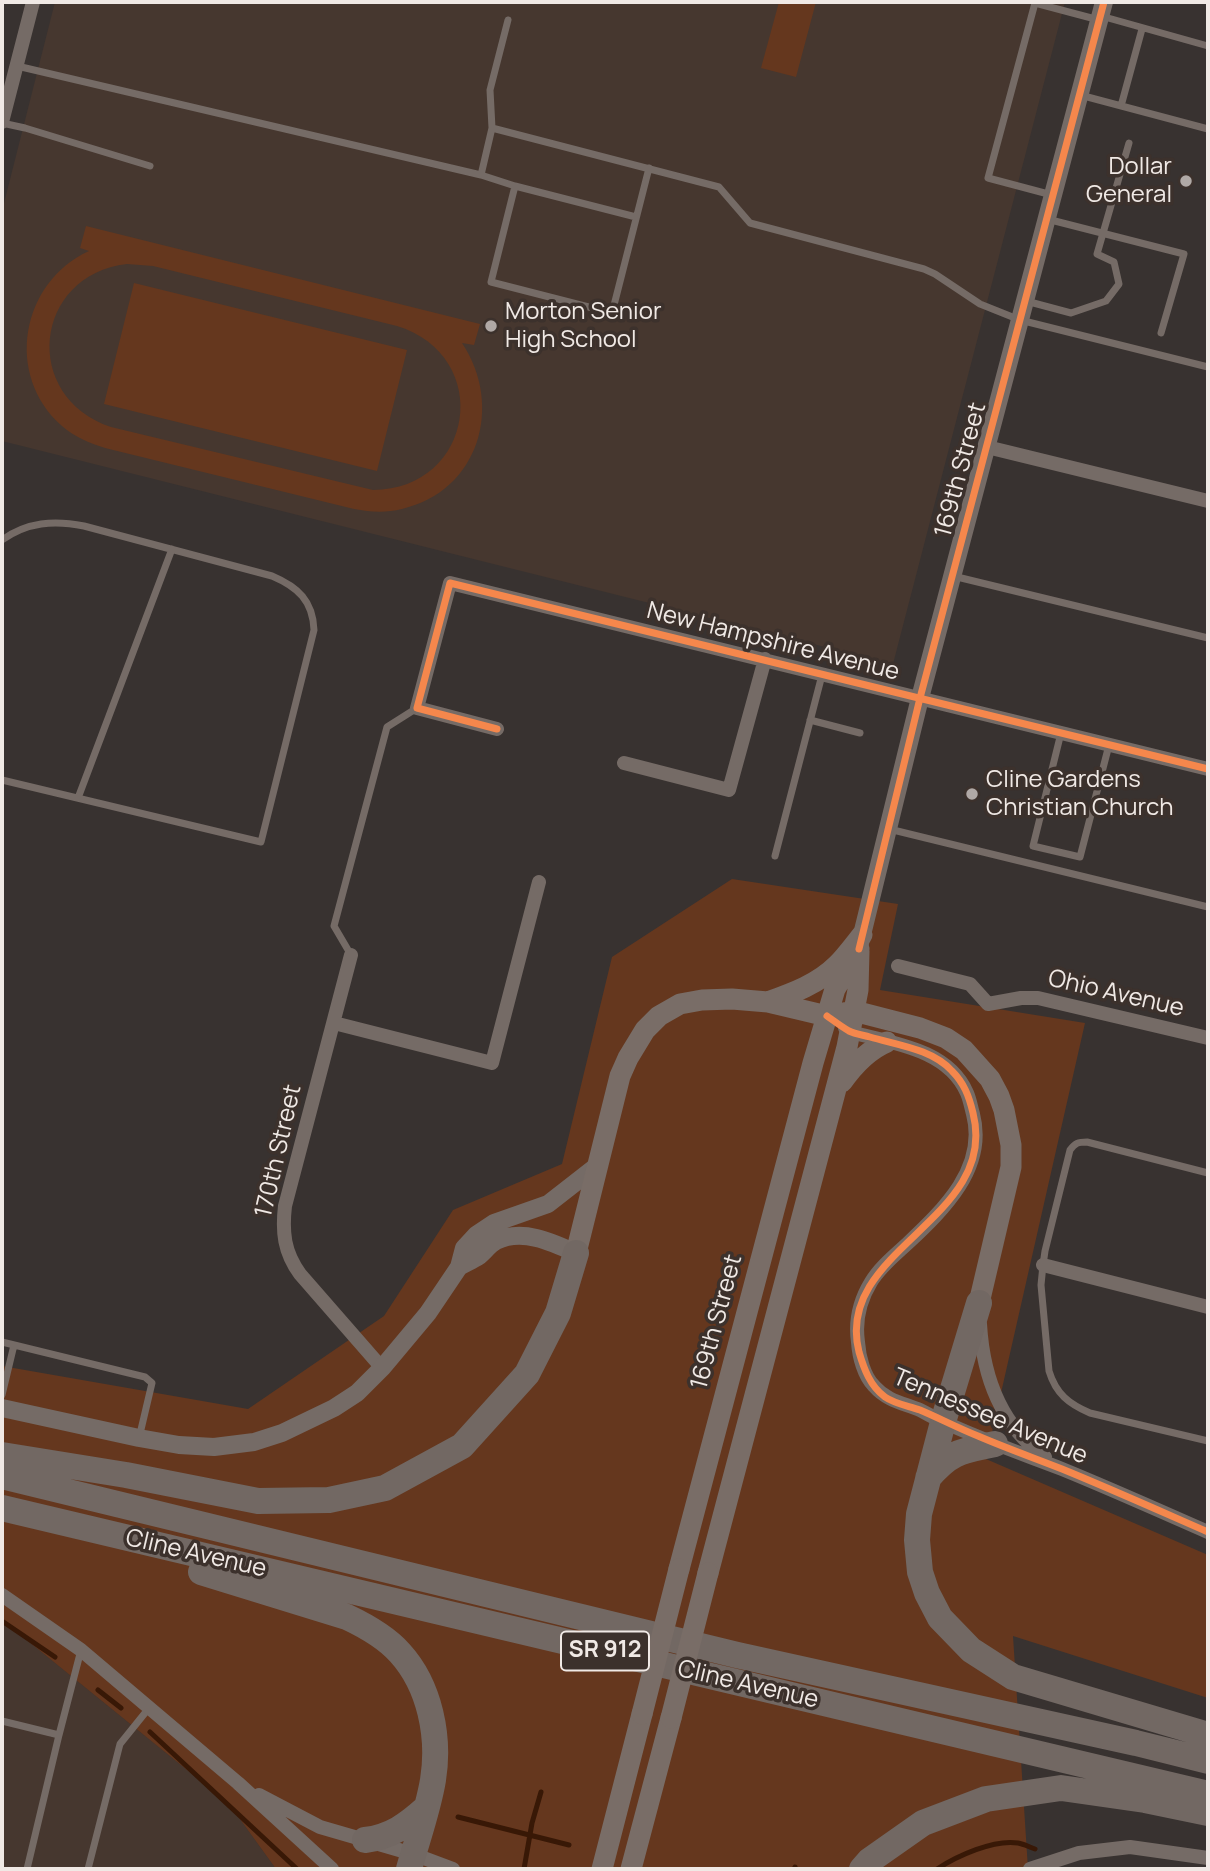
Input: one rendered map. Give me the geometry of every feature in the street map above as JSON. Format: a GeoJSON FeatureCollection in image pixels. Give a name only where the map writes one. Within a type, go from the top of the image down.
{"type":"FeatureCollection","features":[{"type":"Feature","properties":{"kind":"highway"},"geometry":{"type":"LineString","coordinates":[[2,1455],[126,1475],[258,1501],[329,1500],[385,1488],[462,1446],[527,1374],[558,1313],[576,1254]]}},
{"type":"Feature","properties":{"kind":"highway"},"geometry":{"type":"LineString","coordinates":[[979,1303],[919,1514],[916,1540],[920,1572],[940,1618],[971,1650],[1013,1678],[1208,1735]]}},
{"type":"Feature","properties":{"kind":"highway"},"geometry":{"type":"LineString","coordinates":[[927,1479],[953,1454],[995,1444]]}},
{"type":"Feature","properties":{"kind":"highway","name":"Cline Avenue"},"geometry":{"type":"LineString","coordinates":[[2,1476],[737,1655],[1208,1761]]}},
{"type":"Feature","properties":{"kind":"highway"},"geometry":{"type":"LineString","coordinates":[[2,1510],[328,1610],[375,1633],[400,1653],[417,1677],[433,1722],[435,1745],[433,1782],[411,1861]]}},
{"type":"Feature","properties":{"kind":"highway","name":"Cline Avenue"},"geometry":{"type":"LineString","coordinates":[[2,1510],[1208,1794]]}},
{"type":"Feature","properties":{"kind":"highway"},"geometry":{"type":"LineString","coordinates":[[862,1869],[869,1861],[923,1823],[986,1799],[1061,1788],[1145,1800],[1208,1813]]}},
{"type":"Feature","properties":{"kind":"highway"},"geometry":{"type":"LineString","coordinates":[[365,1840],[380,1838],[399,1830],[426,1808]]}},
{"type":"Feature","properties":{"kind":"main road"},"geometry":{"type":"LineString","coordinates":[[768,1002],[806,988],[836,966],[861,942]]}},
{"type":"Feature","properties":{"kind":"main road","name":"169th Street"},"geometry":{"type":"LineString","coordinates":[[602,1869],[813,1063],[835,989],[861,942]]}},
{"type":"Feature","properties":{"kind":"main road","name":"169th Street"},"geometry":{"type":"LineString","coordinates":[[631,1869],[836,1089],[858,990],[861,942]]}},
{"type":"Feature","properties":{"kind":"main road"},"geometry":{"type":"LineString","coordinates":[[576,1254],[620,1076],[641,1037],[659,1016],[680,1004],[732,999],[768,1002],[852,1021]]}},
{"type":"Feature","properties":{"kind":"main road","name":"Tennessee Avenue"},"geometry":{"type":"LineString","coordinates":[[852,1021],[920,1028],[946,1038],[964,1050],[990,1079],[999,1096],[1011,1146],[1011,1167],[979,1303]]}},
{"type":"Feature","properties":{"kind":"main road"},"geometry":{"type":"LineString","coordinates":[[836,1089],[868,1052],[887,1042]]}},
{"type":"Feature","properties":{"kind":"street"},"geometry":{"type":"LineString","coordinates":[[2,123],[11,71],[33,2]]}},
{"type":"Feature","properties":{"kind":"street","name":"169th Street"},"geometry":{"type":"LineString","coordinates":[[861,942],[920,698],[1101,13]]}},
{"type":"Feature","properties":{"kind":"street"},"geometry":{"type":"LineString","coordinates":[[987,447],[1208,501]]}},
{"type":"Feature","properties":{"kind":"street","name":"New Hampshire Avenue"},"geometry":{"type":"LineString","coordinates":[[417,708],[450,583],[1208,769]]}},
{"type":"Feature","properties":{"kind":"street"},"geometry":{"type":"LineString","coordinates":[[624,763],[729,790],[765,659]]}},
{"type":"Feature","properties":{"kind":"street"},"geometry":{"type":"LineString","coordinates":[[417,708],[497,729]]}},
{"type":"Feature","properties":{"kind":"street"},"geometry":{"type":"LineString","coordinates":[[334,1023],[492,1063],[540,883]]}},
{"type":"Feature","properties":{"kind":"street","name":"170th Street"},"geometry":{"type":"LineString","coordinates":[[351,955],[285,1206],[284,1236],[291,1262],[382,1368]]}},
{"type":"Feature","properties":{"kind":"street","name":"Ohio Avenue"},"geometry":{"type":"LineString","coordinates":[[898,966],[970,984],[988,1004],[1038,998],[1208,1038]]}},
{"type":"Feature","properties":{"kind":"street","name":"Tennessee Avenue"},"geometry":{"type":"LineString","coordinates":[[852,1021],[887,1042],[932,1056],[950,1068],[968,1095],[976,1126],[975,1153],[958,1188],[926,1226],[873,1279],[864,1294],[856,1331],[861,1358],[872,1384],[887,1398],[1208,1532]]}},
{"type":"Feature","properties":{"kind":"street"},"geometry":{"type":"LineString","coordinates":[[2,1408],[179,1445],[214,1447],[254,1442],[282,1433],[334,1408],[357,1393],[382,1368],[428,1313],[459,1267],[464,1248],[476,1235],[494,1223],[548,1204],[598,1164]]}},
{"type":"Feature","properties":{"kind":"street"},"geometry":{"type":"LineString","coordinates":[[459,1267],[477,1257],[493,1243],[507,1237],[533,1237],[551,1241],[576,1254]]}},
{"type":"Feature","properties":{"kind":"street"},"geometry":{"type":"LineString","coordinates":[[1043,1265],[1208,1307]]}},
{"type":"Feature","properties":{"kind":"street","name":"Tennessee Avenue"},"geometry":{"type":"LineString","coordinates":[[979,1303],[981,1348],[992,1391],[1011,1424],[1030,1447],[1064,1470]]}},
{"type":"Feature","properties":{"kind":"street"},"geometry":{"type":"LineString","coordinates":[[2,1595],[81,1650],[238,1783],[332,1869]]}},
{"type":"Feature","properties":{"kind":"street"},"geometry":{"type":"LineString","coordinates":[[238,1783],[320,1827],[365,1840],[411,1861],[453,1869]]}},
{"type":"Feature","properties":{"kind":"street"},"geometry":{"type":"LineString","coordinates":[[1030,1869],[1079,1853],[1130,1847],[1208,1858]]}},
{"type":"Feature","properties":{"kind":"lane"},"geometry":{"type":"LineString","coordinates":[[1053,196],[988,178],[1035,3],[1101,13],[1142,29],[1208,46]]}},
{"type":"Feature","properties":{"kind":"lane"},"geometry":{"type":"LineString","coordinates":[[481,175],[492,128],[490,90],[508,20]]}},
{"type":"Feature","properties":{"kind":"lane"},"geometry":{"type":"LineString","coordinates":[[1121,106],[1142,29]]}},
{"type":"Feature","properties":{"kind":"lane"},"geometry":{"type":"LineString","coordinates":[[11,71],[481,175],[636,217]]}},
{"type":"Feature","properties":{"kind":"lane"},"geometry":{"type":"LineString","coordinates":[[1080,95],[1208,129]]}},
{"type":"Feature","properties":{"kind":"lane"},"geometry":{"type":"LineString","coordinates":[[2,123],[150,166]]}},
{"type":"Feature","properties":{"kind":"lane"},"geometry":{"type":"LineString","coordinates":[[492,128],[719,187],[750,223],[924,270],[935,274],[980,304],[1020,320],[1208,367]]}},
{"type":"Feature","properties":{"kind":"lane"},"geometry":{"type":"LineString","coordinates":[[1025,301],[1071,313],[1106,300],[1119,284],[1114,262],[1097,254],[1129,143]]}},
{"type":"Feature","properties":{"kind":"lane"},"geometry":{"type":"LineString","coordinates":[[515,186],[491,282],[612,313],[649,168]]}},
{"type":"Feature","properties":{"kind":"lane"},"geometry":{"type":"LineString","coordinates":[[1047,219],[1184,254],[1161,333]]}},
{"type":"Feature","properties":{"kind":"lane"},"geometry":{"type":"LineString","coordinates":[[2,540],[14,531],[30,526],[65,522],[272,576],[286,582],[307,601],[313,615],[314,630],[261,842],[2,780]]}},
{"type":"Feature","properties":{"kind":"lane"},"geometry":{"type":"LineString","coordinates":[[78,798],[172,549]]}},
{"type":"Feature","properties":{"kind":"lane"},"geometry":{"type":"LineString","coordinates":[[953,576],[1208,638]]}},
{"type":"Feature","properties":{"kind":"lane"},"geometry":{"type":"LineString","coordinates":[[775,856],[822,674]]}},
{"type":"Feature","properties":{"kind":"lane"},"geometry":{"type":"LineString","coordinates":[[351,955],[334,926],[387,727],[417,708]]}},
{"type":"Feature","properties":{"kind":"lane"},"geometry":{"type":"LineString","coordinates":[[810,720],[860,733]]}},
{"type":"Feature","properties":{"kind":"lane"},"geometry":{"type":"LineString","coordinates":[[1061,733],[1033,846],[1080,857],[1110,745]]}},
{"type":"Feature","properties":{"kind":"lane"},"geometry":{"type":"LineString","coordinates":[[888,829],[1208,907]]}},
{"type":"Feature","properties":{"kind":"lane"},"geometry":{"type":"LineString","coordinates":[[1208,1173],[1087,1142],[1074,1144],[1070,1150],[1045,1251],[1041,1285],[1049,1371],[1053,1385],[1062,1396],[1074,1406],[1090,1413],[1208,1441]]}},
{"type":"Feature","properties":{"kind":"lane"},"geometry":{"type":"LineString","coordinates":[[2,1342],[145,1377],[152,1383],[139,1438]]}},
{"type":"Feature","properties":{"kind":"lane"},"geometry":{"type":"LineString","coordinates":[[2,1395],[14,1345]]}},
{"type":"Feature","properties":{"kind":"lane"},"geometry":{"type":"LineString","coordinates":[[27,1869],[81,1650]]}},
{"type":"Feature","properties":{"kind":"lane"},"geometry":{"type":"LineString","coordinates":[[88,1869],[120,1744],[149,1707]]}},
{"type":"Feature","properties":{"kind":"lane"},"geometry":{"type":"LineString","coordinates":[[2,1721],[59,1735]]}},
{"type":"Feature","properties":{"kind":"shaded area","name":"Morton Senior High School"},"geometry":{"type":"Polygon","coordinates":[[[55,2],[1065,2],[893,664],[2,441],[2,211],[55,2]]]}},
{"type":"Feature","properties":{"kind":"shaded area"},"geometry":{"type":"Polygon","coordinates":[[[779,2],[816,2],[796,77],[761,68],[779,2]]]}},
{"type":"Feature","properties":{"kind":"shaded area"},"geometry":{"type":"Polygon","coordinates":[[[86,226],[480,324],[474,345],[462,343],[475,367],[481,393],[482,418],[477,443],[466,465],[450,484],[428,499],[402,509],[372,511],[354,509],[105,448],[77,436],[62,426],[44,405],[32,381],[27,356],[28,331],[35,307],[48,284],[66,265],[89,251],[80,248],[86,226]],[[127,264],[96,273],[72,290],[57,312],[50,338],[52,365],[62,390],[82,412],[111,427],[373,490],[407,484],[433,468],[451,446],[460,419],[459,391],[449,364],[428,342],[397,326],[153,266],[127,264]]]}},
{"type":"Feature","properties":{"kind":"shaded area"},"geometry":{"type":"Polygon","coordinates":[[[134,283],[407,350],[377,471],[104,404],[134,283]]]}},
{"type":"Feature","properties":{"kind":"shaded area"},"geometry":{"type":"Polygon","coordinates":[[[732,879],[898,904],[880,990],[1085,1023],[986,1459],[1208,1555],[1208,1698],[1013,1636],[1028,1869],[276,1869],[229,1804],[2,1620],[2,1366],[248,1409],[384,1316],[453,1210],[562,1164],[612,957],[732,879]]]}},
{"type":"Feature","properties":{"kind":"shaded area"},"geometry":{"type":"Polygon","coordinates":[[[2,1620],[229,1804],[276,1869],[2,1869],[2,1620]]]}},
{"type":"Feature","properties":{"kind":"waterway"},"geometry":{"type":"LineString","coordinates":[[2,1621],[55,1657]]}},
{"type":"Feature","properties":{"kind":"waterway"},"geometry":{"type":"LineString","coordinates":[[98,1690],[121,1708]]}},
{"type":"Feature","properties":{"kind":"waterway"},"geometry":{"type":"LineString","coordinates":[[150,1732],[297,1869]]}},
{"type":"Feature","properties":{"kind":"waterway"},"geometry":{"type":"LineString","coordinates":[[524,1869],[532,1823],[541,1792]]}},
{"type":"Feature","properties":{"kind":"waterway"},"geometry":{"type":"LineString","coordinates":[[458,1817],[569,1845]]}},
{"type":"Feature","properties":{"kind":"waterway"},"geometry":{"type":"LineString","coordinates":[[937,1869],[987,1846],[1008,1842],[1035,1849]]}},
{"type":"Feature","properties":{"kind":"cycle path"},"geometry":{"type":"LineString","coordinates":[[859,949],[920,698],[1104,2]]}},
{"type":"Feature","properties":{"kind":"cycle path"},"geometry":{"type":"LineString","coordinates":[[497,729],[417,708],[450,583],[1208,769]]}},
{"type":"Feature","properties":{"kind":"cycle path"},"geometry":{"type":"LineString","coordinates":[[827,1016],[851,1032],[914,1049],[935,1058],[963,1085],[973,1113],[975,1150],[963,1181],[942,1208],[891,1259],[870,1286],[858,1317],[859,1352],[865,1371],[875,1388],[893,1401],[1208,1532]]}},
{"type":"Feature","properties":{"kind":"place","name":"Dollar General"},"geometry":{"type":"Point","coordinates":[1186,181]}},
{"type":"Feature","properties":{"kind":"place","name":"Morton Senior High School"},"geometry":{"type":"Point","coordinates":[491,326]}},
{"type":"Feature","properties":{"kind":"place","name":"Cline Gardens Christian Church"},"geometry":{"type":"Point","coordinates":[972,794]}}]}
